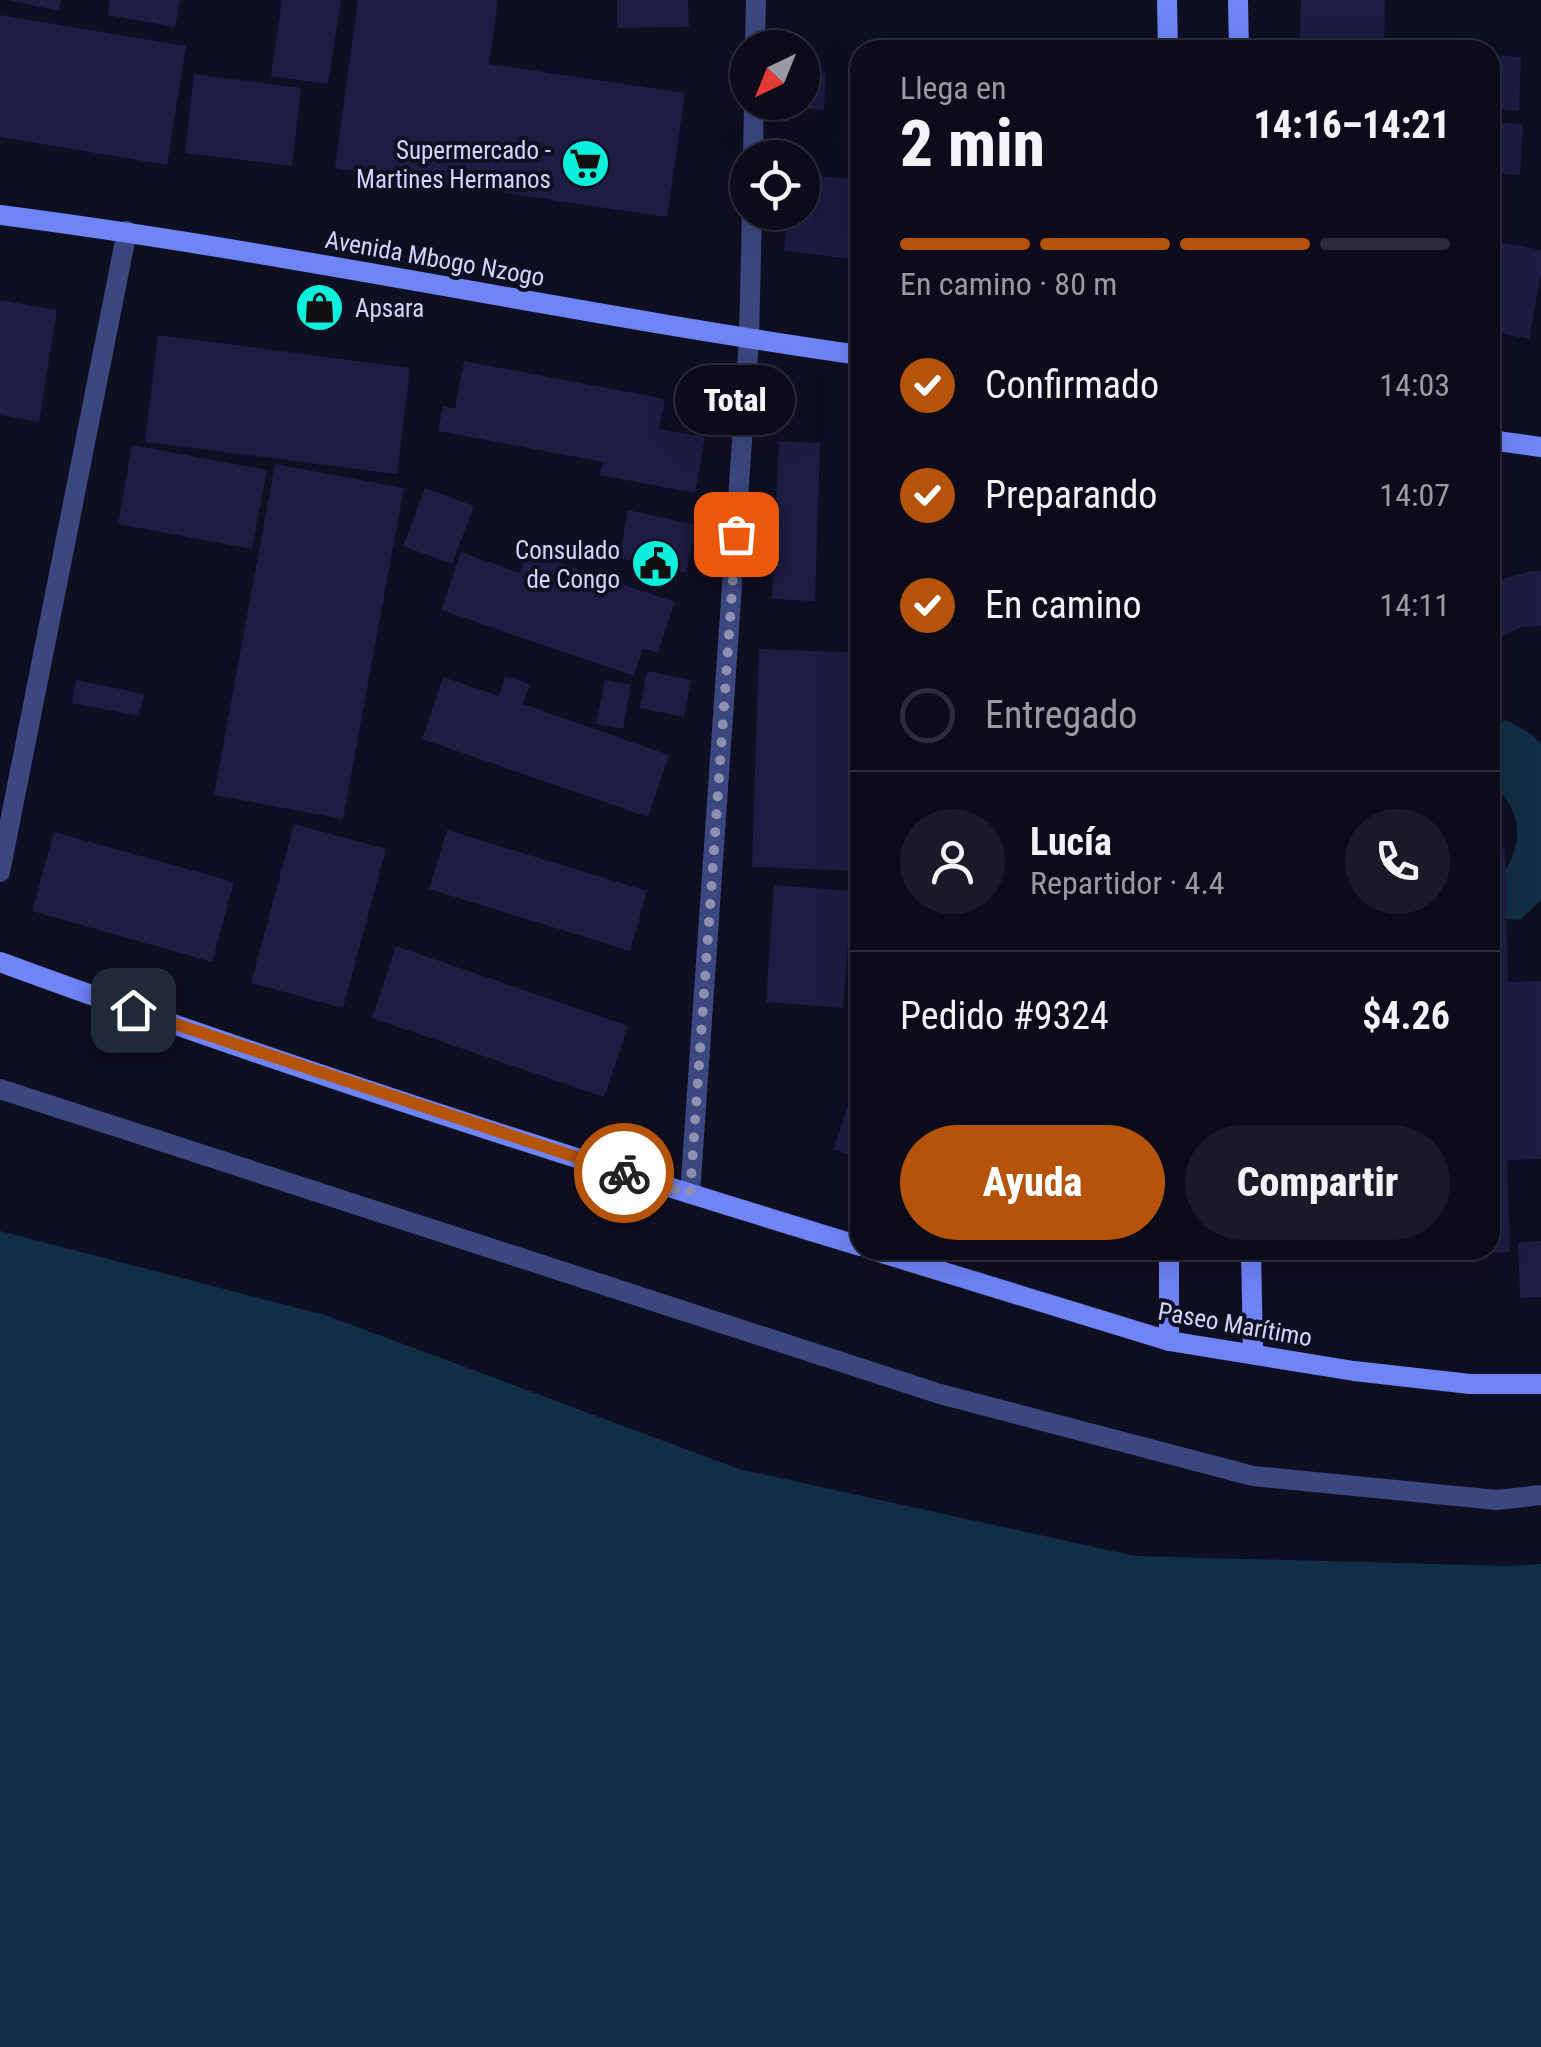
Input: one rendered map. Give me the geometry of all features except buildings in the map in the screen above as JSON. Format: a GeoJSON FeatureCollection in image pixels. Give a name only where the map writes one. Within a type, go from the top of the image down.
{"type":"FeatureCollection","features":[{"type":"Feature","properties":{"kind":"street"},"geometry":{"type":"LineString","coordinates":[[755,30],[756,0]]}},
{"type":"Feature","properties":{"kind":"street"},"geometry":{"type":"LineString","coordinates":[[1167,0],[1168,40]]}},
{"type":"Feature","properties":{"kind":"street"},"geometry":{"type":"LineString","coordinates":[[1238,0],[1239,40]]}},
{"type":"Feature","properties":{"kind":"street","name":"Avenida Mbogo Nzogo"},"geometry":{"type":"LineString","coordinates":[[0,214],[128,231],[850,354]]}},
{"type":"Feature","properties":{"kind":"street"},"geometry":{"type":"LineString","coordinates":[[690,1194],[749,339],[752,230]]}},
{"type":"Feature","properties":{"kind":"street"},"geometry":{"type":"LineString","coordinates":[[0,872],[128,231]]}},
{"type":"Feature","properties":{"kind":"street"},"geometry":{"type":"LineString","coordinates":[[1500,442],[1541,448]]}},
{"type":"Feature","properties":{"kind":"street"},"geometry":{"type":"LineString","coordinates":[[0,962],[166,1023],[850,1243]]}},
{"type":"Feature","properties":{"kind":"street"},"geometry":{"type":"LineString","coordinates":[[0,1089],[976,1404],[1253,1476],[1498,1500],[1541,1495]]}},
{"type":"Feature","properties":{"kind":"street","name":"Paseo Marítimo"},"geometry":{"type":"LineString","coordinates":[[905,1260],[1169,1341],[1354,1371],[1470,1384],[1541,1384]]}},
{"type":"Feature","properties":{"kind":"street"},"geometry":{"type":"LineString","coordinates":[[1169,1260],[1169,1341]]}},
{"type":"Feature","properties":{"kind":"street"},"geometry":{"type":"LineString","coordinates":[[1251,1260],[1253,1354]]}},
{"type":"Feature","properties":{"kind":"water"},"geometry":{"type":"Polygon","coordinates":[[[1506,720],[1541,744],[1541,900],[1520,920],[1506,919],[1500,911],[1500,879],[1514,851],[1517,824],[1500,791],[1500,722],[1506,720]]]}},
{"type":"Feature","properties":{"kind":"water"},"geometry":{"type":"Polygon","coordinates":[[[0,1231],[325,1315],[739,1469],[1135,1556],[1541,1564],[1541,2047],[0,2047],[0,1231]]]}},
{"type":"Feature","properties":{"kind":"way so far"},"geometry":{"type":"LineString","coordinates":[[624,1173],[690,1194],[736,534]]}},
{"type":"Feature","properties":{"kind":"place","name":"Supermercado - Martines Hermanos"},"geometry":{"type":"Point","coordinates":[586,164]}},
{"type":"Feature","properties":{"kind":"place","name":"Apsara"},"geometry":{"type":"Point","coordinates":[320,308]}},
{"type":"Feature","properties":{"kind":"place","name":"Total"},"geometry":{"type":"Point","coordinates":[736,534]}},
{"type":"Feature","properties":{"kind":"place","name":"Consulado de Congo"},"geometry":{"type":"Point","coordinates":[655,564]}},
{"type":"Feature","properties":{"kind":"route"},"geometry":{"type":"LineString","coordinates":[[133,1010],[624,1173]]}}]}
